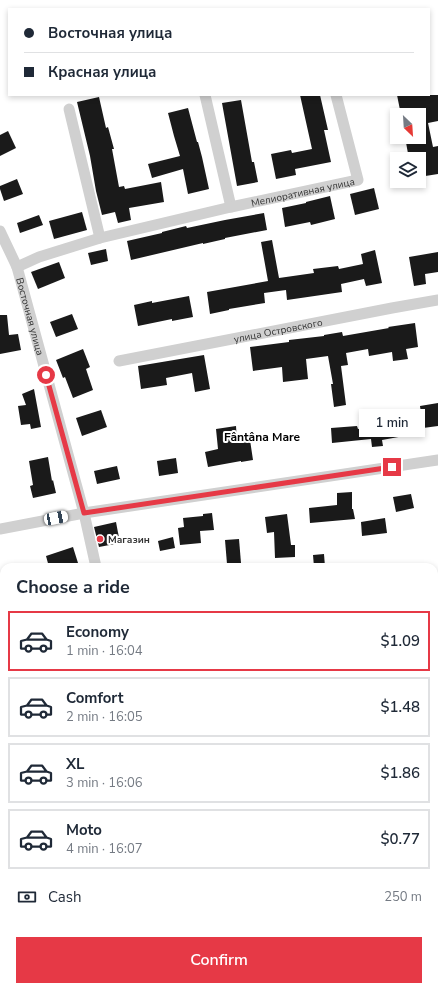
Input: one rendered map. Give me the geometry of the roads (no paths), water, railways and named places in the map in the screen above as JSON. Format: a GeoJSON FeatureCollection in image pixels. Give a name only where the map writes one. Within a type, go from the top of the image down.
{"type":"FeatureCollection","features":[{"type":"Feature","properties":{"kind":"street"},"geometry":{"type":"LineString","coordinates":[[205,96],[231,207]]}},
{"type":"Feature","properties":{"kind":"street","name":"Мелиоративная улица"},"geometry":{"type":"LineString","coordinates":[[17,267],[100,238],[231,207],[358,180],[336,96]]}},
{"type":"Feature","properties":{"kind":"street"},"geometry":{"type":"LineString","coordinates":[[69,109],[100,238]]}},
{"type":"Feature","properties":{"kind":"street","name":"Восточная улица"},"geometry":{"type":"LineString","coordinates":[[0,231],[17,267],[84,513],[95,563]]}},
{"type":"Feature","properties":{"kind":"street","name":"улица Островского"},"geometry":{"type":"LineString","coordinates":[[119,361],[438,300]]}},
{"type":"Feature","properties":{"kind":"street"},"geometry":{"type":"LineString","coordinates":[[0,529],[84,513],[438,460]]}},
{"type":"Feature","properties":{"kind":"place","name":"Магазин"},"geometry":{"type":"Point","coordinates":[100,539]}},
{"type":"Feature","properties":{"kind":"district","name":"Fântâna Mare"},"geometry":{"type":"Point","coordinates":[262,437]}}]}
